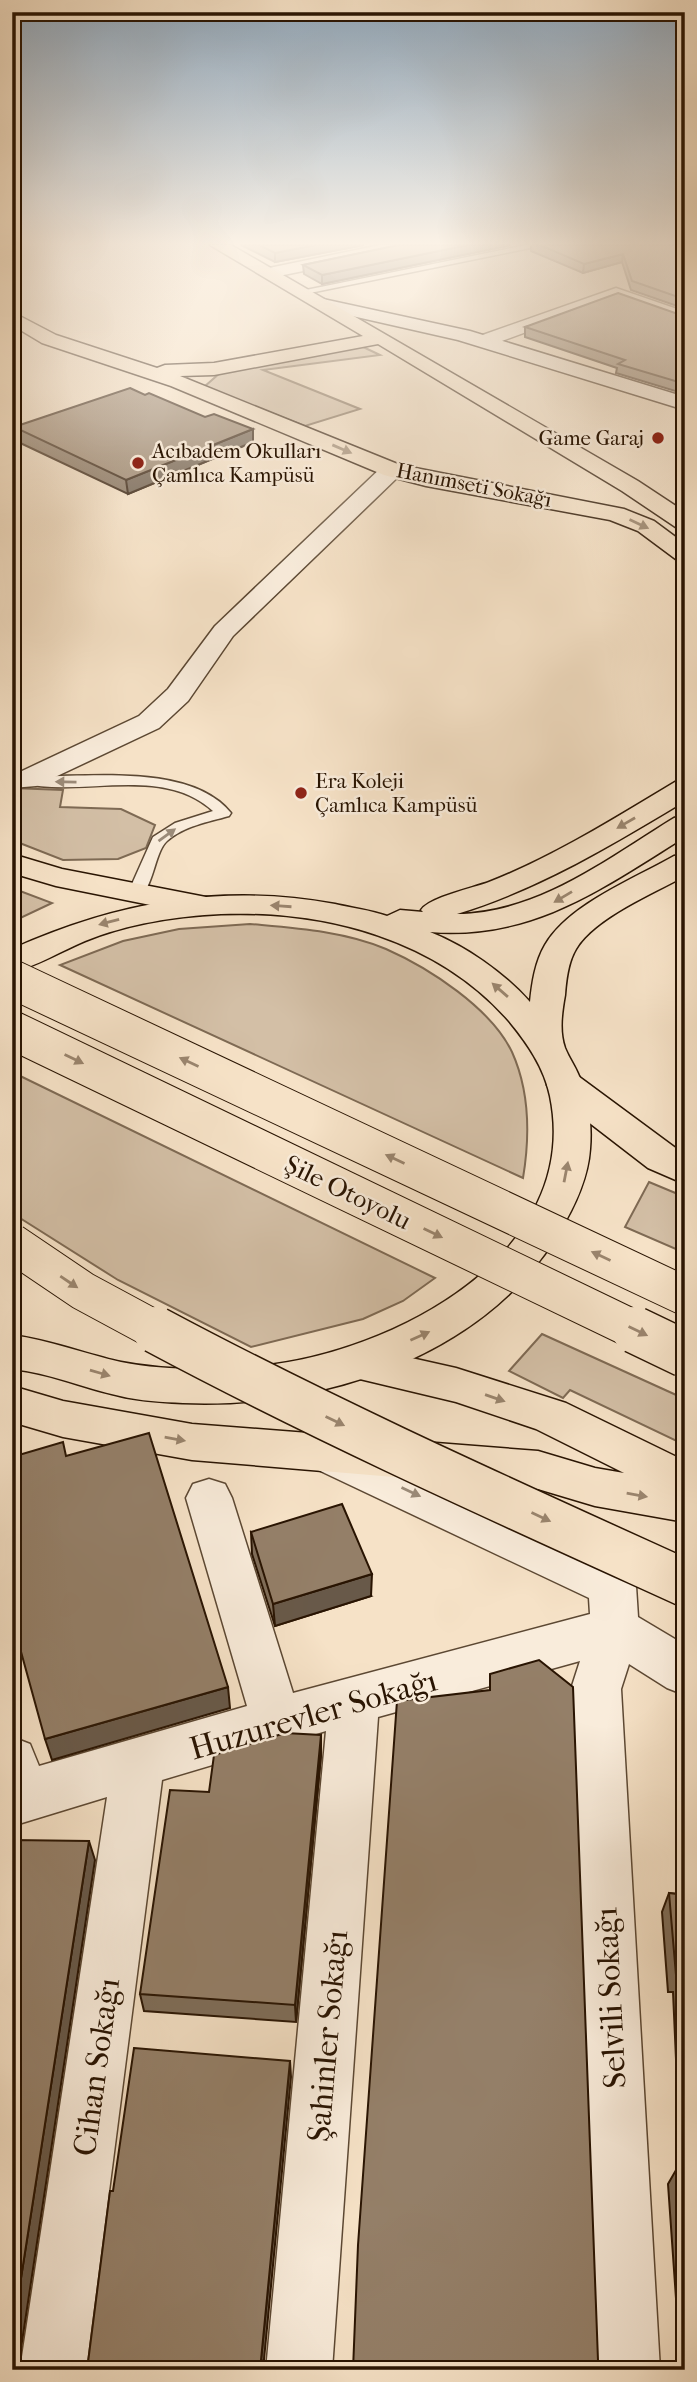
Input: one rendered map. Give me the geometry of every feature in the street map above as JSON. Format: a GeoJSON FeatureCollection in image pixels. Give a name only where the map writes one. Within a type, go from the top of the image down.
{"type":"FeatureCollection","features":[{"type":"Feature","properties":{"kind":"main road","name":"Hanımseti Sokağı"},"geometry":{"type":"LineString","coordinates":[[97,356],[209,395],[392,470],[426,479],[616,514],[646,526],[685,555]]}},
{"type":"Feature","properties":{"kind":"main road"},"geometry":{"type":"LineString","coordinates":[[142,371],[214,369],[283,356]]}},
{"type":"Feature","properties":{"kind":"main road"},"geometry":{"type":"LineString","coordinates":[[209,395],[206,386],[217,376],[325,356]]}},
{"type":"Feature","properties":{"kind":"main road"},"geometry":{"type":"LineString","coordinates":[[409,356],[683,520]]}},
{"type":"Feature","properties":{"kind":"main road"},"geometry":{"type":"LineString","coordinates":[[587,507],[580,499],[587,491],[606,486],[630,486]]}},
{"type":"Feature","properties":{"kind":"main road"},"geometry":{"type":"LineString","coordinates":[[400,920],[498,891],[570,856],[685,788]]}},
{"type":"Feature","properties":{"kind":"main road"},"geometry":{"type":"LineString","coordinates":[[349,916],[443,924],[492,922],[552,903],[685,824]]}},
{"type":"Feature","properties":{"kind":"main road"},"geometry":{"type":"LineString","coordinates":[[12,863],[56,877],[200,905]]}},
{"type":"Feature","properties":{"kind":"main road"},"geometry":{"type":"LineString","coordinates":[[20,1350],[122,1379],[215,1386],[297,1379],[358,1363],[437,1329],[505,1278],[539,1238],[563,1191],[572,1139],[565,1085],[546,1025],[548,983],[561,945],[587,920],[685,863]]}},
{"type":"Feature","properties":{"kind":"main road"},"geometry":{"type":"LineString","coordinates":[[546,1025],[590,953],[619,925],[685,888]]}},
{"type":"Feature","properties":{"kind":"main road"},"geometry":{"type":"LineString","coordinates":[[12,962],[35,949],[88,928],[143,914],[200,905],[301,907],[393,928],[425,941],[478,971],[522,1010],[546,1025]]}},
{"type":"Feature","properties":{"kind":"main road","name":"Şile Otoyolu"},"geometry":{"type":"LineString","coordinates":[[12,979],[685,1296]]}},
{"type":"Feature","properties":{"kind":"main road","name":"Şile Otoyolu"},"geometry":{"type":"LineString","coordinates":[[12,1030],[685,1354]]}},
{"type":"Feature","properties":{"kind":"main road"},"geometry":{"type":"LineString","coordinates":[[565,1085],[662,1159],[685,1171]]}},
{"type":"Feature","properties":{"kind":"main road"},"geometry":{"type":"LineString","coordinates":[[12,1243],[83,1291],[234,1372],[442,1472],[685,1583]]}},
{"type":"Feature","properties":{"kind":"main road"},"geometry":{"type":"LineString","coordinates":[[358,1363],[456,1385],[551,1416],[685,1482]]}},
{"type":"Feature","properties":{"kind":"main road"},"geometry":{"type":"LineString","coordinates":[[12,1404],[63,1419],[192,1442],[538,1470],[595,1487],[685,1503]]}},
{"type":"Feature","properties":{"kind":"street"},"geometry":{"type":"LineString","coordinates":[[531,356],[685,404]]}},
{"type":"Feature","properties":{"kind":"street"},"geometry":{"type":"LineString","coordinates":[[19,780],[149,722],[167,708],[224,631],[392,470]]}},
{"type":"Feature","properties":{"kind":"street"},"geometry":{"type":"LineString","coordinates":[[327,1453],[612,1586],[615,1629],[685,1672]]}},
{"type":"Feature","properties":{"kind":"street"},"geometry":{"type":"LineString","coordinates":[[209,1497],[277,1721]]}},
{"type":"Feature","properties":{"kind":"street","name":"Huzurevler Sokağı"},"geometry":{"type":"LineString","coordinates":[[15,1787],[138,1764],[277,1721],[615,1629]]}},
{"type":"Feature","properties":{"kind":"street","name":"Selvili Sokağı"},"geometry":{"type":"LineString","coordinates":[[615,1629],[596,1689],[627,2370]]}},
{"type":"Feature","properties":{"kind":"street","name":"Şahinler Sokağı"},"geometry":{"type":"LineString","coordinates":[[299,2370],[354,1702]]}},
{"type":"Feature","properties":{"kind":"street","name":"Cihan Sokağı"},"geometry":{"type":"LineString","coordinates":[[53,2370],[138,1764]]}},
{"type":"Feature","properties":{"kind":"lane"},"geometry":{"type":"LineString","coordinates":[[19,780],[149,783],[179,787],[203,796],[224,813],[180,826],[158,840],[136,893]]}},
{"type":"Feature","properties":{"kind":"shaded area"},"geometry":{"type":"Polygon","coordinates":[[[304,356],[371,356],[263,370],[360,409],[305,426],[204,387],[220,373],[304,356]]]}},
{"type":"Feature","properties":{"kind":"shaded area"},"geometry":{"type":"Polygon","coordinates":[[[12,788],[63,790],[60,807],[121,809],[155,825],[146,848],[118,859],[63,860],[12,840],[12,788]]]}},
{"type":"Feature","properties":{"kind":"shaded area"},"geometry":{"type":"Polygon","coordinates":[[[12,888],[52,903],[12,922],[12,888]]]}},
{"type":"Feature","properties":{"kind":"shaded area"},"geometry":{"type":"Polygon","coordinates":[[[250,924],[319,931],[370,943],[421,967],[474,1005],[502,1036],[518,1067],[527,1114],[523,1178],[60,965],[123,941],[179,929],[250,924]]]}},
{"type":"Feature","properties":{"kind":"shaded area"},"geometry":{"type":"Polygon","coordinates":[[[12,1072],[435,1278],[403,1301],[363,1319],[251,1347],[118,1280],[12,1213],[12,1072]]]}},
{"type":"Feature","properties":{"kind":"shaded area"},"geometry":{"type":"Polygon","coordinates":[[[649,1182],[685,1197],[685,1253],[625,1227],[649,1182]]]}},
{"type":"Feature","properties":{"kind":"shaded area"},"geometry":{"type":"Polygon","coordinates":[[[542,1334],[685,1399],[685,1445],[570,1390],[563,1398],[509,1371],[542,1334]]]}},
{"type":"Feature","properties":{"kind":"building"},"geometry":{"type":"Polygon","coordinates":[[[613,356],[685,356],[685,384],[618,364],[625,360],[613,356]]]}},
{"type":"Feature","properties":{"kind":"building"},"geometry":{"type":"Polygon","coordinates":[[[130,388],[145,395],[149,393],[205,417],[214,414],[253,429],[126,480],[14,427],[130,388]]]}},
{"type":"Feature","properties":{"kind":"building"},"geometry":{"type":"Polygon","coordinates":[[[149,1433],[228,1687],[45,1739],[12,1619],[12,1457],[63,1442],[66,1456],[149,1433]]]}},
{"type":"Feature","properties":{"kind":"building"},"geometry":{"type":"Polygon","coordinates":[[[342,1504],[372,1574],[273,1604],[251,1532],[342,1504]]]}},
{"type":"Feature","properties":{"kind":"building"},"geometry":{"type":"Polygon","coordinates":[[[539,1660],[573,1687],[598,2360],[601,2363],[628,2363],[629,2370],[353,2370],[358,2245],[397,1701],[490,1690],[490,1674],[539,1660]]]}},
{"type":"Feature","properties":{"kind":"building"},"geometry":{"type":"Polygon","coordinates":[[[285,1733],[321,1735],[295,2005],[140,1994],[170,1790],[209,1792],[214,1755],[285,1733]]]}},
{"type":"Feature","properties":{"kind":"building"},"geometry":{"type":"Polygon","coordinates":[[[12,1840],[89,1841],[12,2336],[12,1840]]]}},
{"type":"Feature","properties":{"kind":"building"},"geometry":{"type":"Polygon","coordinates":[[[669,1893],[685,1895],[685,2055],[681,1975],[676,1975],[669,1893]]]}},
{"type":"Feature","properties":{"kind":"building"},"geometry":{"type":"Polygon","coordinates":[[[134,2048],[290,2061],[261,2360],[269,2363],[268,2370],[87,2370],[110,2191],[113,2191],[134,2048]]]}},
{"type":"Feature","properties":{"kind":"building"},"geometry":{"type":"Polygon","coordinates":[[[676,2170],[685,2171],[685,2291],[676,2170]]]}},
{"type":"Feature","properties":{"kind":"place","name":"Game Garaj"},"geometry":{"type":"Point","coordinates":[658,438]}},
{"type":"Feature","properties":{"kind":"place","name":"Acıbadem Okulları Çamlıca Kampüsü"},"geometry":{"type":"Point","coordinates":[138,463]}},
{"type":"Feature","properties":{"kind":"place","name":"Era Koleji Çamlıca Kampüsü"},"geometry":{"type":"Point","coordinates":[301,793]}}]}
